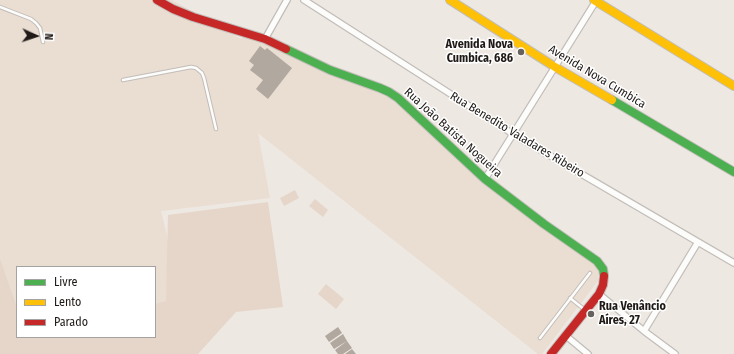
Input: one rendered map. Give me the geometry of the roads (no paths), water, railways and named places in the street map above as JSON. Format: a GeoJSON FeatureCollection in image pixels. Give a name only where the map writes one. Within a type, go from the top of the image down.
{"type":"FeatureCollection","features":[{"type":"Feature","properties":{"kind":"street","name":"Rua João Batista Nogueira"},"geometry":{"type":"LineString","coordinates":[[157,0],[173,9],[193,17],[265,39],[330,70],[380,88],[398,98],[485,179],[597,262],[603,269],[604,275],[603,285],[599,294]]}},
{"type":"Feature","properties":{"kind":"street"},"geometry":{"type":"LineString","coordinates":[[265,39],[287,0]]}},
{"type":"Feature","properties":{"kind":"street","name":"Rua Benedito Valadares Ribeiro"},"geometry":{"type":"LineString","coordinates":[[304,0],[513,134],[734,263]]}},
{"type":"Feature","properties":{"kind":"street","name":"Avenida Nova Cumbica"},"geometry":{"type":"LineString","coordinates":[[450,0],[555,67],[734,172]]}},
{"type":"Feature","properties":{"kind":"street"},"geometry":{"type":"LineString","coordinates":[[485,179],[595,1],[734,86]]}},
{"type":"Feature","properties":{"kind":"street"},"geometry":{"type":"LineString","coordinates":[[644,330],[698,242]]}},
{"type":"Feature","properties":{"kind":"street"},"geometry":{"type":"LineString","coordinates":[[551,354],[599,294],[675,354]]}},
{"type":"Feature","properties":{"kind":"street"},"geometry":{"type":"LineString","coordinates":[[565,335],[588,354]]}},
{"type":"Feature","properties":{"kind":"lane"},"geometry":{"type":"LineString","coordinates":[[0,8],[31,19],[40,28],[43,42]]}},
{"type":"Feature","properties":{"kind":"lane"},"geometry":{"type":"LineString","coordinates":[[123,80],[191,67],[196,68],[202,73],[204,78],[216,129]]}},
{"type":"Feature","properties":{"kind":"lane"},"geometry":{"type":"LineString","coordinates":[[540,338],[590,273]]}},
{"type":"Feature","properties":{"kind":"lane"},"geometry":{"type":"LineString","coordinates":[[570,298],[585,310]]}},
{"type":"Feature","properties":{"kind":"place","name":"Avenida Nova Cumbica, 686"},"geometry":{"type":"Point","coordinates":[521,52]}},
{"type":"Feature","properties":{"kind":"place","name":"Rua Venâncio Aíres, 27"},"geometry":{"type":"Point","coordinates":[591,314]}}]}
